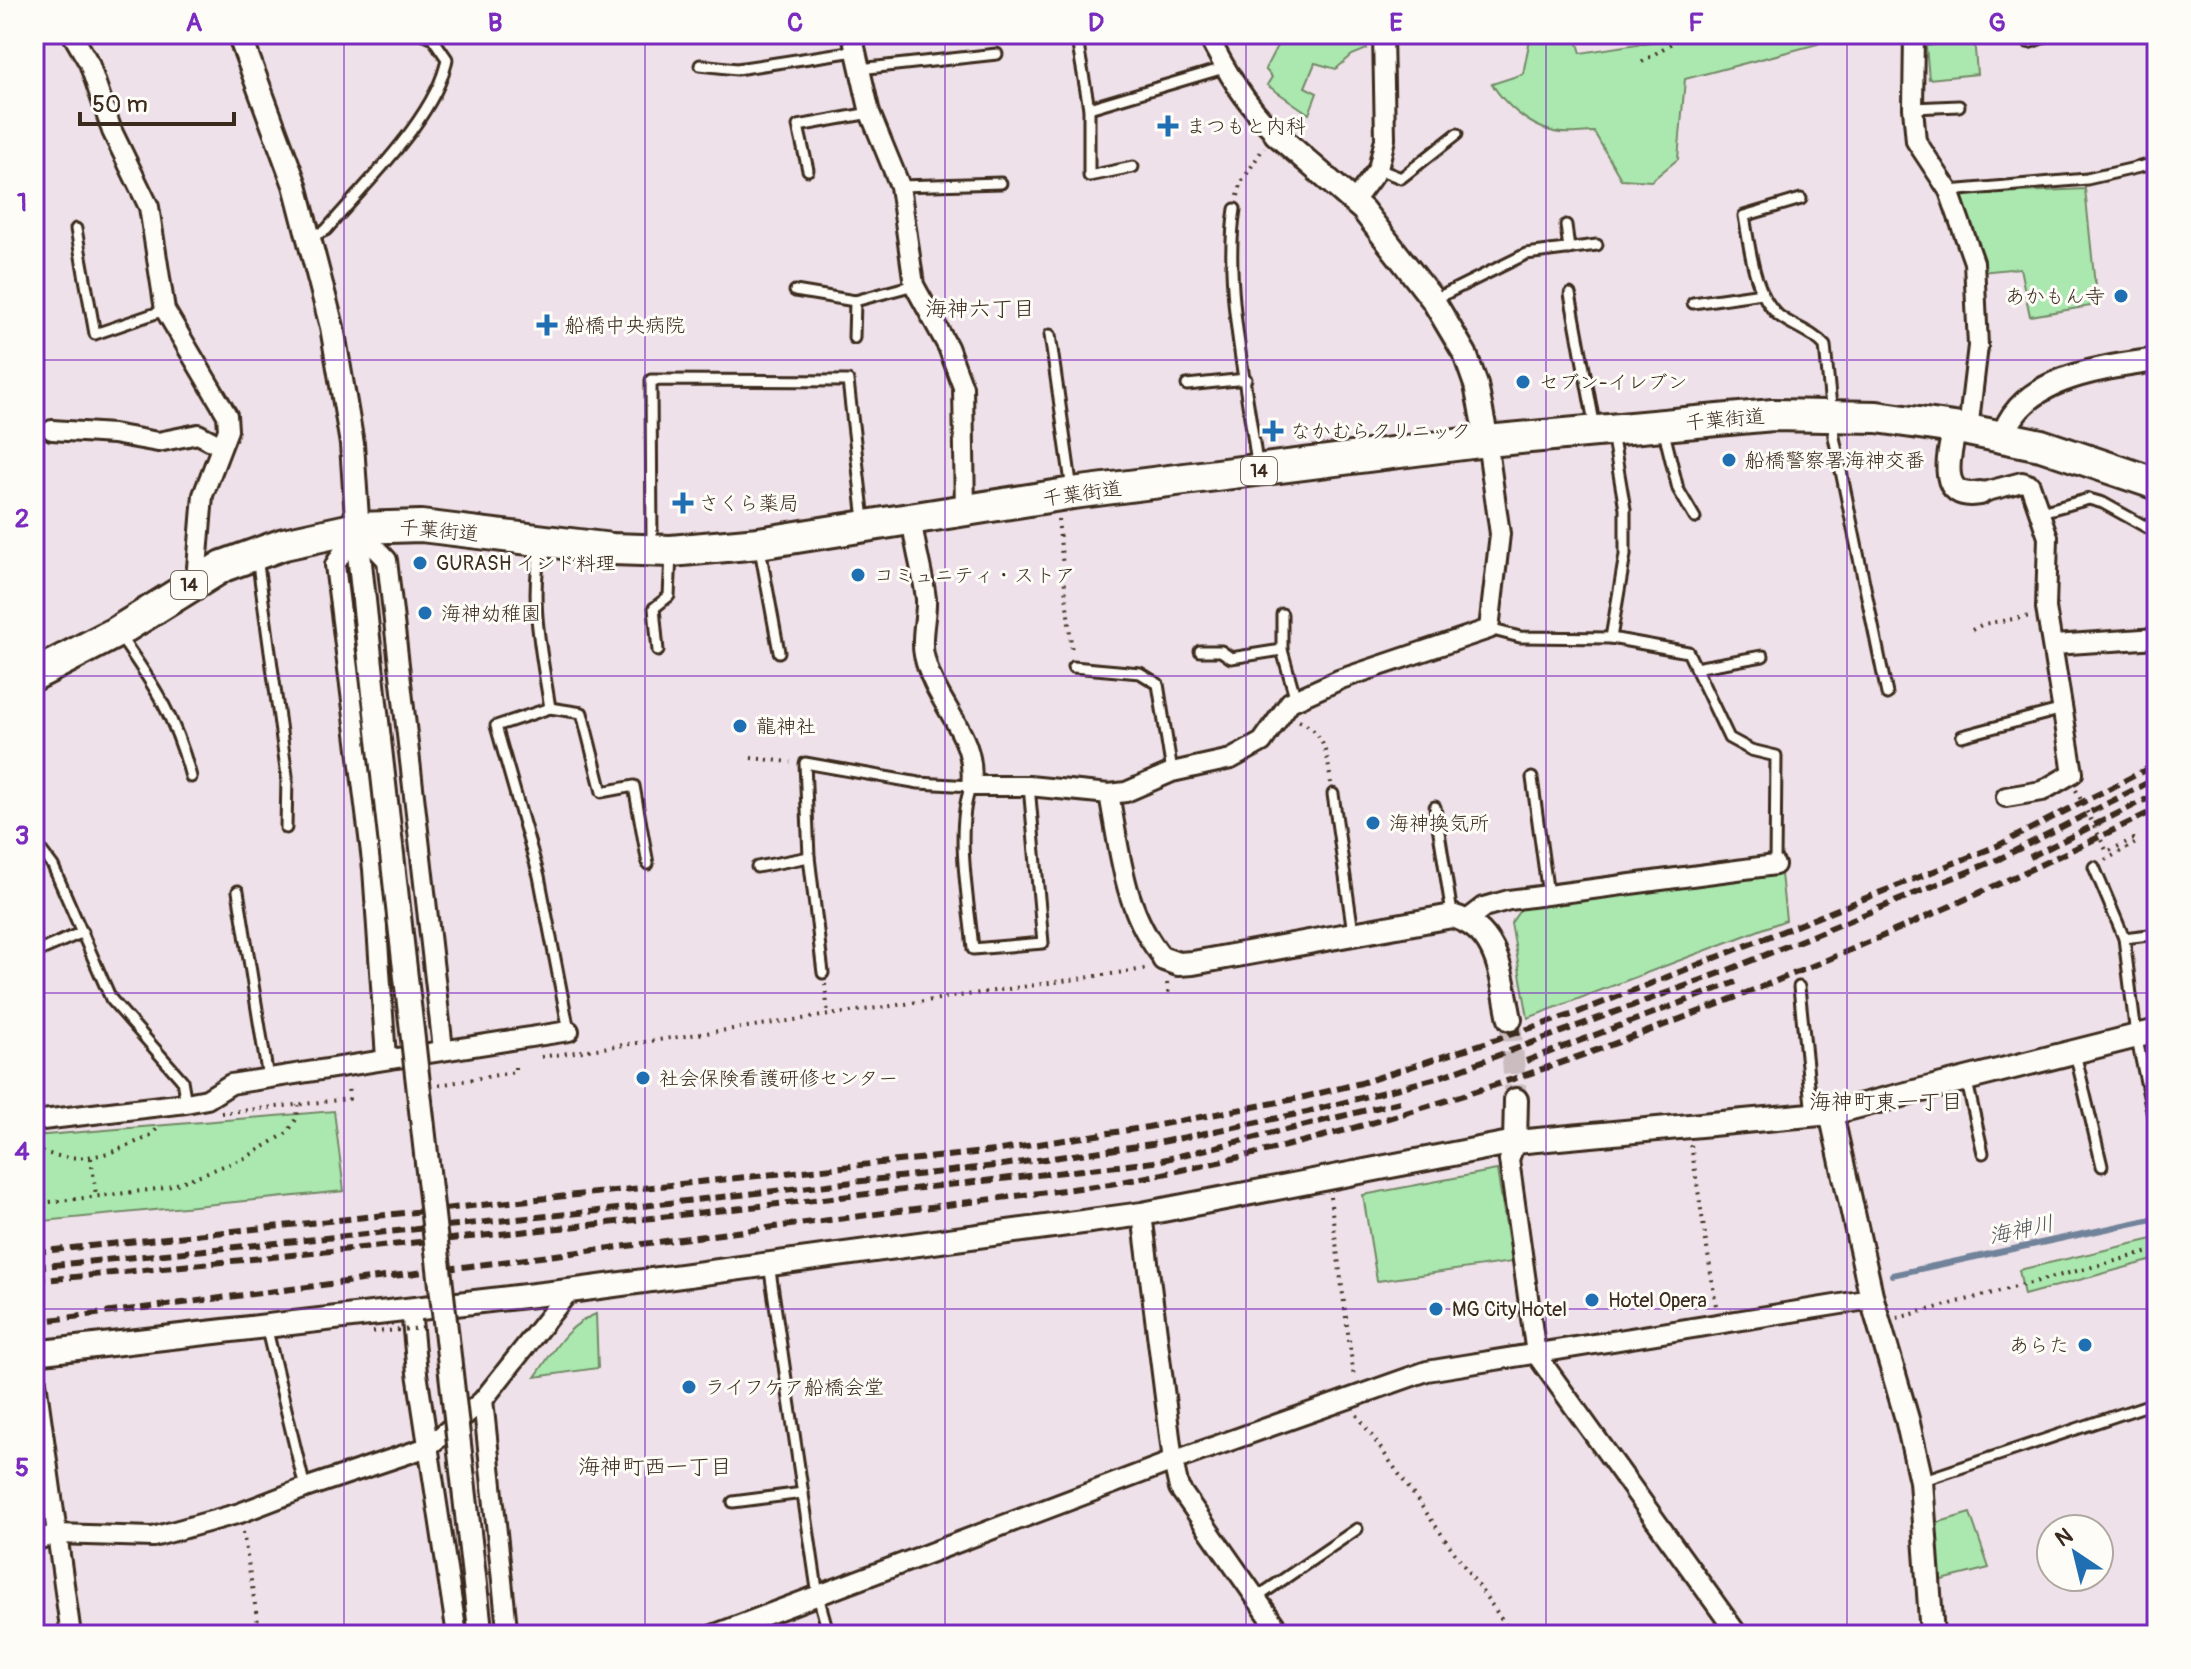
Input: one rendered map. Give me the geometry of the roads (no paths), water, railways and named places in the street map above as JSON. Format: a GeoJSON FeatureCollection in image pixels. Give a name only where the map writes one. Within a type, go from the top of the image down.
{"type":"FeatureCollection","features":[{"type":"Feature","properties":{"kind":"highway","name":"千葉街道"},"geometry":{"type":"LineString","coordinates":[[34,675],[117,632],[196,580],[256,553],[357,528],[421,526],[543,542],[662,551],[759,543],[1064,495],[1487,441],[1773,415],[1877,417],[1961,429],[2041,445],[2157,484]]}},
{"type":"Feature","properties":{"kind":"street"},"geometry":{"type":"LineString","coordinates":[[72,34],[89,63],[112,131],[149,207],[165,310],[227,415],[228,430],[203,495],[196,580]]}},
{"type":"Feature","properties":{"kind":"street"},"geometry":{"type":"LineString","coordinates":[[239,34],[282,145],[310,237],[347,406],[379,740],[480,1632]]}},
{"type":"Feature","properties":{"kind":"street"},"geometry":{"type":"LineString","coordinates":[[912,519],[926,600],[923,652],[938,697],[967,739],[974,767],[971,786],[1029,786],[1109,794],[1126,792],[1172,772],[1231,759],[1262,742],[1289,706],[1341,679],[1489,629],[1500,534],[1487,441],[1476,385],[1465,354],[1433,300],[1354,201],[1255,114],[1224,68],[1207,34]]}},
{"type":"Feature","properties":{"kind":"street"},"geometry":{"type":"LineString","coordinates":[[1354,201],[1378,169],[1385,139],[1383,34]]}},
{"type":"Feature","properties":{"kind":"street"},"geometry":{"type":"LineString","coordinates":[[1914,34],[1916,141],[1949,191],[1974,262],[1978,346],[1961,429],[1947,469],[1956,490],[1968,495],[2022,482],[2030,485],[2048,537],[2047,613],[2073,773],[2042,791],[2006,797]]}},
{"type":"Feature","properties":{"kind":"street"},"geometry":{"type":"LineString","coordinates":[[855,51],[870,113],[900,186],[914,285],[948,347],[963,387],[965,511]]}},
{"type":"Feature","properties":{"kind":"street"},"geometry":{"type":"LineString","coordinates":[[2003,437],[2008,420],[2022,401],[2047,387],[2157,360]]}},
{"type":"Feature","properties":{"kind":"street"},"geometry":{"type":"LineString","coordinates":[[52,430],[113,434],[158,442],[198,434],[221,446]]}},
{"type":"Feature","properties":{"kind":"street"},"geometry":{"type":"LineString","coordinates":[[357,528],[387,560],[443,1049]]}},
{"type":"Feature","properties":{"kind":"street"},"geometry":{"type":"LineString","coordinates":[[357,528],[335,565],[373,869],[386,1058]]}},
{"type":"Feature","properties":{"kind":"street"},"geometry":{"type":"LineString","coordinates":[[2054,645],[2157,638]]}},
{"type":"Feature","properties":{"kind":"street"},"geometry":{"type":"LineString","coordinates":[[1109,794],[1129,900],[1166,969],[1178,964],[1353,932],[1460,918],[1484,907],[1548,895],[1775,865]]}},
{"type":"Feature","properties":{"kind":"street"},"geometry":{"type":"LineString","coordinates":[[1460,918],[1480,928],[1491,943],[1510,1019]]}},
{"type":"Feature","properties":{"kind":"street"},"geometry":{"type":"LineString","coordinates":[[34,1121],[186,1103],[207,1099],[231,1084],[569,1031]]}},
{"type":"Feature","properties":{"kind":"street"},"geometry":{"type":"LineString","coordinates":[[34,1353],[570,1290],[1142,1214],[1515,1142],[1822,1114],[1967,1082],[2147,1033]]}},
{"type":"Feature","properties":{"kind":"street"},"geometry":{"type":"LineString","coordinates":[[1516,1100],[1515,1142],[1509,1160],[1536,1354],[1738,1635]]}},
{"type":"Feature","properties":{"kind":"street"},"geometry":{"type":"LineString","coordinates":[[1822,1114],[1907,1419],[1921,1481],[1932,1635]]}},
{"type":"Feature","properties":{"kind":"street"},"geometry":{"type":"LineString","coordinates":[[1142,1214],[1173,1461],[1187,1503],[1282,1635]]}},
{"type":"Feature","properties":{"kind":"street"},"geometry":{"type":"LineString","coordinates":[[34,1541],[56,1534],[153,1537],[240,1513],[428,1447],[483,1400],[570,1290]]}},
{"type":"Feature","properties":{"kind":"street"},"geometry":{"type":"LineString","coordinates":[[713,1635],[1173,1461],[1427,1371],[1872,1299]]}},
{"type":"Feature","properties":{"kind":"street"},"geometry":{"type":"LineString","coordinates":[[411,1309],[428,1447],[457,1635]]}},
{"type":"Feature","properties":{"kind":"street"},"geometry":{"type":"LineString","coordinates":[[34,1367],[71,1635]]}},
{"type":"Feature","properties":{"kind":"street"},"geometry":{"type":"LineString","coordinates":[[483,1400],[507,1628],[504,1635]]}},
{"type":"Feature","properties":{"kind":"lane"},"geometry":{"type":"LineString","coordinates":[[310,237],[326,230],[422,116],[443,82],[447,59],[432,37],[423,34]]}},
{"type":"Feature","properties":{"kind":"lane"},"geometry":{"type":"LineString","coordinates":[[1076,34],[1089,108],[1089,176],[1133,167]]}},
{"type":"Feature","properties":{"kind":"lane"},"geometry":{"type":"LineString","coordinates":[[700,65],[737,69],[855,51],[997,54]]}},
{"type":"Feature","properties":{"kind":"lane"},"geometry":{"type":"LineString","coordinates":[[1089,108],[1224,68]]}},
{"type":"Feature","properties":{"kind":"lane"},"geometry":{"type":"LineString","coordinates":[[1913,108],[1959,106]]}},
{"type":"Feature","properties":{"kind":"lane"},"geometry":{"type":"LineString","coordinates":[[808,170],[798,126],[870,113]]}},
{"type":"Feature","properties":{"kind":"lane"},"geometry":{"type":"LineString","coordinates":[[1378,169],[1401,178],[1457,134]]}},
{"type":"Feature","properties":{"kind":"lane"},"geometry":{"type":"LineString","coordinates":[[1949,191],[2087,179],[2157,163]]}},
{"type":"Feature","properties":{"kind":"lane"},"geometry":{"type":"LineString","coordinates":[[900,186],[1001,183]]}},
{"type":"Feature","properties":{"kind":"lane"},"geometry":{"type":"LineString","coordinates":[[1801,199],[1744,216],[1762,293],[1777,314],[1816,336],[1825,346],[1831,416],[1887,694]]}},
{"type":"Feature","properties":{"kind":"lane"},"geometry":{"type":"LineString","coordinates":[[1235,209],[1232,255],[1257,471]]}},
{"type":"Feature","properties":{"kind":"lane"},"geometry":{"type":"LineString","coordinates":[[1566,225],[1569,249]]}},
{"type":"Feature","properties":{"kind":"lane"},"geometry":{"type":"LineString","coordinates":[[76,229],[95,334],[165,310]]}},
{"type":"Feature","properties":{"kind":"lane"},"geometry":{"type":"LineString","coordinates":[[1433,300],[1526,254],[1597,245]]}},
{"type":"Feature","properties":{"kind":"lane"},"geometry":{"type":"LineString","coordinates":[[795,291],[855,301],[914,285]]}},
{"type":"Feature","properties":{"kind":"lane"},"geometry":{"type":"LineString","coordinates":[[1693,303],[1762,293]]}},
{"type":"Feature","properties":{"kind":"lane"},"geometry":{"type":"LineString","coordinates":[[1570,294],[1625,509],[1625,555],[1611,638]]}},
{"type":"Feature","properties":{"kind":"lane"},"geometry":{"type":"LineString","coordinates":[[854,338],[855,301]]}},
{"type":"Feature","properties":{"kind":"lane"},"geometry":{"type":"LineString","coordinates":[[1050,335],[1064,495]]}},
{"type":"Feature","properties":{"kind":"lane"},"geometry":{"type":"LineString","coordinates":[[1187,385],[1246,379]]}},
{"type":"Feature","properties":{"kind":"lane"},"geometry":{"type":"LineString","coordinates":[[658,651],[654,608],[669,596],[673,569],[662,551],[651,380],[848,381],[865,528]]}},
{"type":"Feature","properties":{"kind":"lane"},"geometry":{"type":"LineString","coordinates":[[1663,424],[1678,489],[1695,518]]}},
{"type":"Feature","properties":{"kind":"lane"},"geometry":{"type":"LineString","coordinates":[[2041,512],[2089,499],[2103,503],[2157,533]]}},
{"type":"Feature","properties":{"kind":"lane"},"geometry":{"type":"LineString","coordinates":[[543,542],[537,565],[539,635],[550,708]]}},
{"type":"Feature","properties":{"kind":"lane"},"geometry":{"type":"LineString","coordinates":[[759,543],[779,652]]}},
{"type":"Feature","properties":{"kind":"lane"},"geometry":{"type":"LineString","coordinates":[[256,553],[287,776],[286,828]]}},
{"type":"Feature","properties":{"kind":"lane"},"geometry":{"type":"LineString","coordinates":[[1282,614],[1282,650],[1289,706]]}},
{"type":"Feature","properties":{"kind":"lane"},"geometry":{"type":"LineString","coordinates":[[1489,629],[1520,637],[1611,638],[1688,652],[1729,738],[1751,750],[1776,756],[1775,865]]}},
{"type":"Feature","properties":{"kind":"lane"},"geometry":{"type":"LineString","coordinates":[[117,632],[168,709],[178,730],[191,777]]}},
{"type":"Feature","properties":{"kind":"lane"},"geometry":{"type":"LineString","coordinates":[[1200,651],[1221,651],[1231,658],[1282,650]]}},
{"type":"Feature","properties":{"kind":"lane"},"geometry":{"type":"LineString","coordinates":[[1695,668],[1763,656]]}},
{"type":"Feature","properties":{"kind":"lane"},"geometry":{"type":"LineString","coordinates":[[1073,667],[1140,673],[1158,684],[1172,772]]}},
{"type":"Feature","properties":{"kind":"lane"},"geometry":{"type":"LineString","coordinates":[[569,1031],[539,876],[496,726],[550,708],[582,713],[602,792],[634,786],[648,864]]}},
{"type":"Feature","properties":{"kind":"lane"},"geometry":{"type":"LineString","coordinates":[[1962,736],[2064,709]]}},
{"type":"Feature","properties":{"kind":"lane"},"geometry":{"type":"LineString","coordinates":[[823,973],[809,857],[805,763],[919,783],[971,786],[965,802],[965,842],[973,949],[1043,943],[1029,786]]}},
{"type":"Feature","properties":{"kind":"lane"},"geometry":{"type":"LineString","coordinates":[[1532,778],[1548,895]]}},
{"type":"Feature","properties":{"kind":"lane"},"geometry":{"type":"LineString","coordinates":[[1333,794],[1353,932]]}},
{"type":"Feature","properties":{"kind":"lane"},"geometry":{"type":"LineString","coordinates":[[1435,807],[1460,918]]}},
{"type":"Feature","properties":{"kind":"lane"},"geometry":{"type":"LineString","coordinates":[[35,843],[53,866],[111,999],[182,1080],[186,1103]]}},
{"type":"Feature","properties":{"kind":"lane"},"geometry":{"type":"LineString","coordinates":[[757,867],[809,857]]}},
{"type":"Feature","properties":{"kind":"lane"},"geometry":{"type":"LineString","coordinates":[[2094,867],[2124,938],[2147,1033],[2157,1134]]}},
{"type":"Feature","properties":{"kind":"lane"},"geometry":{"type":"LineString","coordinates":[[238,891],[268,1078]]}},
{"type":"Feature","properties":{"kind":"lane"},"geometry":{"type":"LineString","coordinates":[[34,953],[83,932]]}},
{"type":"Feature","properties":{"kind":"lane"},"geometry":{"type":"LineString","coordinates":[[2124,938],[2157,934]]}},
{"type":"Feature","properties":{"kind":"lane"},"geometry":{"type":"LineString","coordinates":[[1799,987],[1822,1114]]}},
{"type":"Feature","properties":{"kind":"lane"},"geometry":{"type":"LineString","coordinates":[[2075,1053],[2102,1166]]}},
{"type":"Feature","properties":{"kind":"lane"},"geometry":{"type":"LineString","coordinates":[[1967,1082],[1983,1153]]}},
{"type":"Feature","properties":{"kind":"lane"},"geometry":{"type":"LineString","coordinates":[[769,1264],[818,1596],[829,1635]]}},
{"type":"Feature","properties":{"kind":"lane"},"geometry":{"type":"LineString","coordinates":[[266,1326],[305,1488]]}},
{"type":"Feature","properties":{"kind":"lane"},"geometry":{"type":"LineString","coordinates":[[1921,1481],[2157,1402]]}},
{"type":"Feature","properties":{"kind":"lane"},"geometry":{"type":"LineString","coordinates":[[733,1502],[803,1493]]}},
{"type":"Feature","properties":{"kind":"lane"},"geometry":{"type":"LineString","coordinates":[[1256,1598],[1357,1529]]}},
{"type":"Feature","properties":{"kind":"waterway","name":"海神川"},"geometry":{"type":"LineString","coordinates":[[1892,1275],[2157,1218]]}},
{"type":"Feature","properties":{"kind":"tunnel"},"geometry":{"type":"LineString","coordinates":[[1510,1019],[1516,1100]]}},
{"type":"Feature","properties":{"kind":"railway"},"geometry":{"type":"LineString","coordinates":[[34,1252],[994,1151],[1148,1127],[1300,1098],[1361,1083],[1574,1014],[1997,846],[2157,764]]}},
{"type":"Feature","properties":{"kind":"railway"},"geometry":{"type":"LineString","coordinates":[[34,1267],[598,1211],[995,1166],[1152,1144],[1307,1112],[1437,1078],[1726,971],[1999,859],[2157,778]]}},
{"type":"Feature","properties":{"kind":"railway"},"geometry":{"type":"LineString","coordinates":[[2030,857],[2157,794]]}},
{"type":"Feature","properties":{"kind":"railway"},"geometry":{"type":"LineString","coordinates":[[34,1322],[1110,1184],[1244,1156],[1379,1121],[1513,1079],[1646,1032],[1906,926],[2157,809]]}},
{"type":"Feature","properties":{"kind":"railway"},"geometry":{"type":"LineString","coordinates":[[1526,1061],[1736,982]]}},
{"type":"Feature","properties":{"kind":"railway"},"geometry":{"type":"LineString","coordinates":[[34,1281],[599,1224],[1154,1162],[1400,1102]]}},
{"type":"Feature","properties":{"kind":"place","name":"まつもと内科"},"geometry":{"type":"Point","coordinates":[1168,126]}},
{"type":"Feature","properties":{"kind":"place","name":"あかもん寺"},"geometry":{"type":"Point","coordinates":[2121,296]}},
{"type":"Feature","properties":{"kind":"place","name":"船橋中央病院"},"geometry":{"type":"Point","coordinates":[547,325]}},
{"type":"Feature","properties":{"kind":"place","name":"セブン-イレブン"},"geometry":{"type":"Point","coordinates":[1523,382]}},
{"type":"Feature","properties":{"kind":"place","name":"なかむらクリニック"},"geometry":{"type":"Point","coordinates":[1273,431]}},
{"type":"Feature","properties":{"kind":"place","name":"船橋警察署海神交番"},"geometry":{"type":"Point","coordinates":[1729,460]}},
{"type":"Feature","properties":{"kind":"place","name":"さくら薬局"},"geometry":{"type":"Point","coordinates":[683,503]}},
{"type":"Feature","properties":{"kind":"place","name":"GURASH インド料理"},"geometry":{"type":"Point","coordinates":[420,563]}},
{"type":"Feature","properties":{"kind":"place","name":"コミュニティ・ストア"},"geometry":{"type":"Point","coordinates":[858,575]}},
{"type":"Feature","properties":{"kind":"place","name":"海神幼稚園"},"geometry":{"type":"Point","coordinates":[425,613]}},
{"type":"Feature","properties":{"kind":"place","name":"龍神社"},"geometry":{"type":"Point","coordinates":[740,726]}},
{"type":"Feature","properties":{"kind":"place","name":"海神換気所"},"geometry":{"type":"Point","coordinates":[1373,823]}},
{"type":"Feature","properties":{"kind":"place","name":"社会保険看護研修センター"},"geometry":{"type":"Point","coordinates":[643,1078]}},
{"type":"Feature","properties":{"kind":"place","name":"Hotel Opera"},"geometry":{"type":"Point","coordinates":[1592,1300]}},
{"type":"Feature","properties":{"kind":"place","name":"MG City Hotel"},"geometry":{"type":"Point","coordinates":[1436,1309]}},
{"type":"Feature","properties":{"kind":"place","name":"あらた"},"geometry":{"type":"Point","coordinates":[2085,1345]}},
{"type":"Feature","properties":{"kind":"place","name":"ライフケア船橋会堂"},"geometry":{"type":"Point","coordinates":[689,1387]}},
{"type":"Feature","properties":{"kind":"district","name":"海神六丁目"},"geometry":{"type":"Point","coordinates":[980,308]}},
{"type":"Feature","properties":{"kind":"district","name":"海神町東一丁目"},"geometry":{"type":"Point","coordinates":[1886,1101]}},
{"type":"Feature","properties":{"kind":"district","name":"海神町西一丁目"},"geometry":{"type":"Point","coordinates":[655,1466]}}]}
